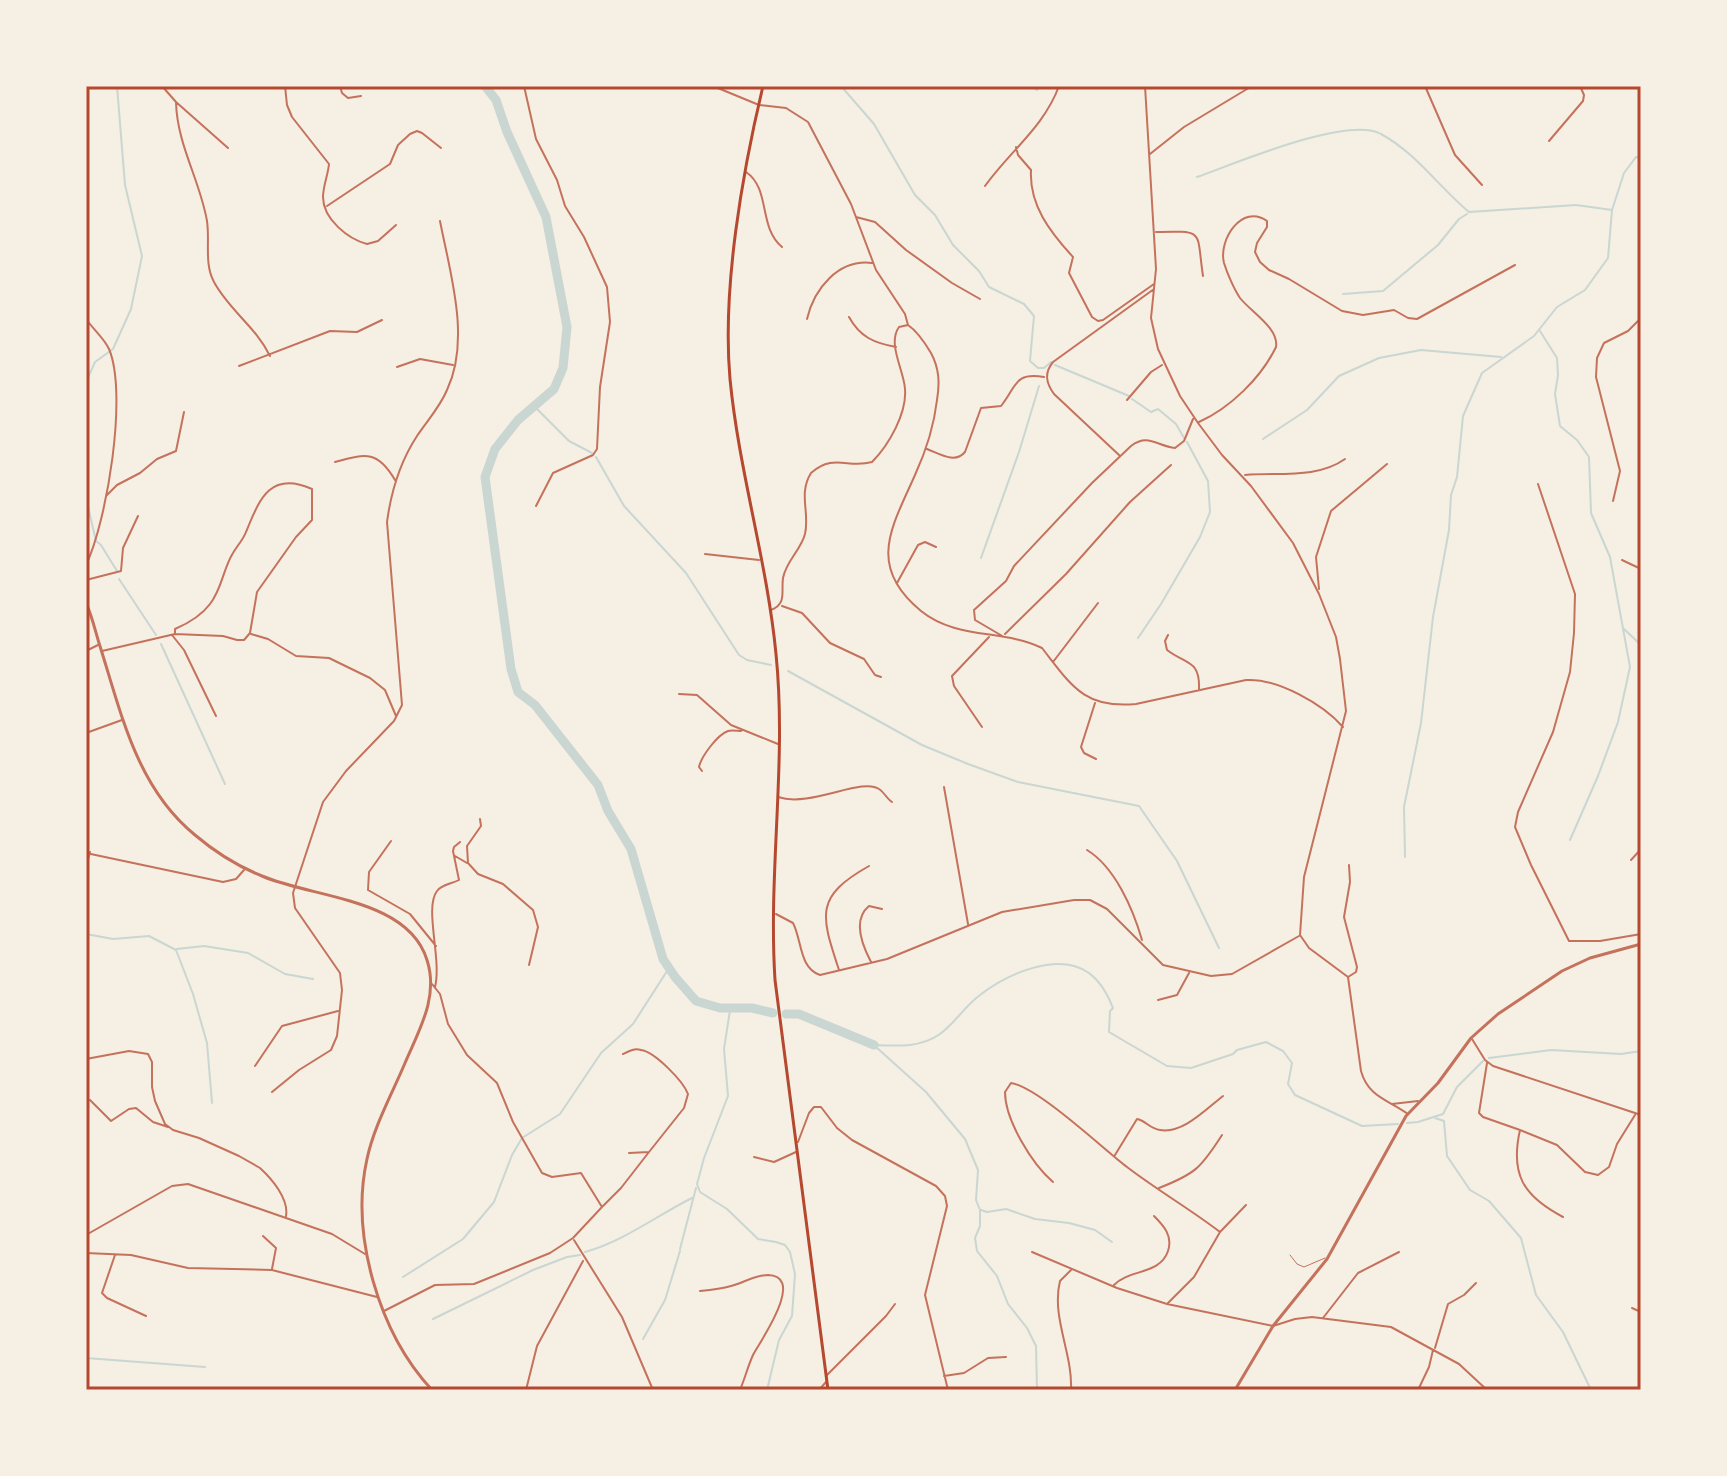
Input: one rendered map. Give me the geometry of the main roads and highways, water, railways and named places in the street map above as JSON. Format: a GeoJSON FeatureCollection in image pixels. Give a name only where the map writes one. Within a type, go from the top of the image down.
{"type":"FeatureCollection","features":[{"type":"Feature","properties":{"kind":"main road"},"geometry":{"type":"LineString","coordinates":[[763,86],[746,171],[730,298],[728,346],[733,401],[776,655],[775,980],[828,1390]]}},
{"type":"Feature","properties":{"kind":"waterway"},"geometry":{"type":"LineString","coordinates":[[86,382],[95,362],[113,349],[131,309],[142,256],[125,185],[117,86]]}},
{"type":"Feature","properties":{"kind":"waterway"},"geometry":{"type":"LineString","coordinates":[[485,86],[496,100],[507,132],[546,217],[567,327],[563,368],[554,389],[518,420],[495,449],[485,477],[511,669],[518,692],[535,705],[598,785],[608,811],[631,849],[663,959],[675,977],[696,1001],[720,1008],[752,1008],[773,1013]]}},
{"type":"Feature","properties":{"kind":"waterway"},"geometry":{"type":"LineString","coordinates":[[841,86],[874,124],[915,195],[935,215],[953,245],[979,271],[989,287],[1024,304],[1034,316],[1030,361],[1038,368],[1044,368],[1051,362]]}},
{"type":"Feature","properties":{"kind":"waterway"},"geometry":{"type":"LineString","coordinates":[[1033,86],[1037,90]]}},
{"type":"Feature","properties":{"kind":"waterway"},"geometry":{"type":"LineString","coordinates":[[1197,177],[1318,136],[1365,130],[1381,134],[1394,142],[1469,212],[1576,205],[1612,210]]}},
{"type":"Feature","properties":{"kind":"waterway"},"geometry":{"type":"LineString","coordinates":[[1405,857],[1404,807],[1421,723],[1433,617],[1449,530],[1451,495],[1457,477],[1463,416],[1482,373],[1534,336],[1557,307],[1585,290],[1608,258],[1612,210],[1624,173],[1636,157],[1641,158]]}},
{"type":"Feature","properties":{"kind":"waterway"},"geometry":{"type":"LineString","coordinates":[[1343,294],[1383,291],[1438,245],[1459,219],[1467,214]]}},
{"type":"Feature","properties":{"kind":"waterway"},"geometry":{"type":"LineString","coordinates":[[1540,331],[1557,358],[1555,394],[1560,426],[1577,440],[1589,457],[1591,513],[1610,557],[1630,667],[1618,722],[1570,840]]}},
{"type":"Feature","properties":{"kind":"waterway"},"geometry":{"type":"LineString","coordinates":[[1263,439],[1307,410],[1339,376],[1379,358],[1421,350],[1501,357]]}},
{"type":"Feature","properties":{"kind":"waterway"},"geometry":{"type":"LineString","coordinates":[[1055,365],[1129,396]]}},
{"type":"Feature","properties":{"kind":"waterway"},"geometry":{"type":"LineString","coordinates":[[981,558],[1039,386]]}},
{"type":"Feature","properties":{"kind":"waterway"},"geometry":{"type":"LineString","coordinates":[[1132,399],[1151,412],[1158,409],[1176,424],[1184,438]]}},
{"type":"Feature","properties":{"kind":"waterway"},"geometry":{"type":"LineString","coordinates":[[534,406],[569,441],[592,453]]}},
{"type":"Feature","properties":{"kind":"waterway"},"geometry":{"type":"LineString","coordinates":[[1138,638],[1200,537],[1210,512],[1208,481],[1187,442]]}},
{"type":"Feature","properties":{"kind":"waterway"},"geometry":{"type":"LineString","coordinates":[[596,457],[624,506],[686,573],[739,655],[771,665]]}},
{"type":"Feature","properties":{"kind":"waterway"},"geometry":{"type":"LineString","coordinates":[[86,498],[96,541],[117,571]]}},
{"type":"Feature","properties":{"kind":"waterway"},"geometry":{"type":"LineString","coordinates":[[119,579],[156,635]]}},
{"type":"Feature","properties":{"kind":"waterway"},"geometry":{"type":"LineString","coordinates":[[1624,629],[1641,645]]}},
{"type":"Feature","properties":{"kind":"waterway"},"geometry":{"type":"LineString","coordinates":[[161,644],[225,784]]}},
{"type":"Feature","properties":{"kind":"waterway"},"geometry":{"type":"LineString","coordinates":[[788,671],[922,745],[968,764],[1018,782],[1139,806],[1177,861],[1219,948]]}},
{"type":"Feature","properties":{"kind":"waterway"},"geometry":{"type":"LineString","coordinates":[[86,934],[113,939],[149,936],[176,950],[207,1043],[212,1103]]}},
{"type":"Feature","properties":{"kind":"waterway"},"geometry":{"type":"LineString","coordinates":[[177,949],[204,946],[248,953],[285,974],[313,979]]}},
{"type":"Feature","properties":{"kind":"waterway"},"geometry":{"type":"LineString","coordinates":[[874,1045],[908,1045],[932,1039],[991,987],[1033,968],[1063,964],[1089,973],[1104,989],[1113,1008],[1110,1011],[1109,1032],[1167,1066],[1191,1068],[1266,1042],[1283,1051],[1292,1063],[1288,1084],[1295,1095],[1362,1126],[1398,1124]]}},
{"type":"Feature","properties":{"kind":"waterway"},"geometry":{"type":"LineString","coordinates":[[403,1277],[463,1239],[494,1202],[522,1138],[560,1114],[601,1053],[633,1024],[669,968]]}},
{"type":"Feature","properties":{"kind":"waterway"},"geometry":{"type":"LineString","coordinates":[[730,1010],[724,1049],[728,1096],[697,1184],[700,1192],[727,1209],[758,1239],[785,1245],[790,1252],[795,1274],[792,1316],[779,1340],[767,1390]]}},
{"type":"Feature","properties":{"kind":"waterway"},"geometry":{"type":"LineString","coordinates":[[786,1014],[799,1014],[874,1045]]}},
{"type":"Feature","properties":{"kind":"waterway"},"geometry":{"type":"LineString","coordinates":[[876,1047],[926,1092],[965,1139],[978,1170],[976,1200],[980,1210],[980,1226],[975,1238],[977,1251],[997,1276],[1008,1304],[1027,1328],[1036,1346],[1037,1390]]}},
{"type":"Feature","properties":{"kind":"waterway"},"geometry":{"type":"LineString","coordinates":[[1489,1058],[1551,1050],[1621,1054],[1641,1051]]}},
{"type":"Feature","properties":{"kind":"waterway"},"geometry":{"type":"LineString","coordinates":[[1407,1123],[1443,1114],[1457,1087],[1483,1061]]}},
{"type":"Feature","properties":{"kind":"waterway"},"geometry":{"type":"LineString","coordinates":[[1435,1118],[1444,1121],[1447,1156],[1470,1190],[1489,1201],[1521,1238],[1536,1295],[1563,1332],[1591,1390]]}},
{"type":"Feature","properties":{"kind":"waterway"},"geometry":{"type":"LineString","coordinates":[[680,1249],[696,1188]]}},
{"type":"Feature","properties":{"kind":"waterway"},"geometry":{"type":"LineString","coordinates":[[585,1252],[627,1235],[692,1198]]}},
{"type":"Feature","properties":{"kind":"waterway"},"geometry":{"type":"LineString","coordinates":[[981,1210],[1006,1209],[1035,1219],[1069,1223],[1095,1230],[1112,1242]]}},
{"type":"Feature","properties":{"kind":"waterway"},"geometry":{"type":"LineString","coordinates":[[643,1339],[665,1300],[680,1251]]}},
{"type":"Feature","properties":{"kind":"waterway"},"geometry":{"type":"LineString","coordinates":[[433,1319],[533,1270],[580,1255]]}},
{"type":"Feature","properties":{"kind":"waterway"},"geometry":{"type":"LineString","coordinates":[[86,1358],[205,1367]]}}]}
